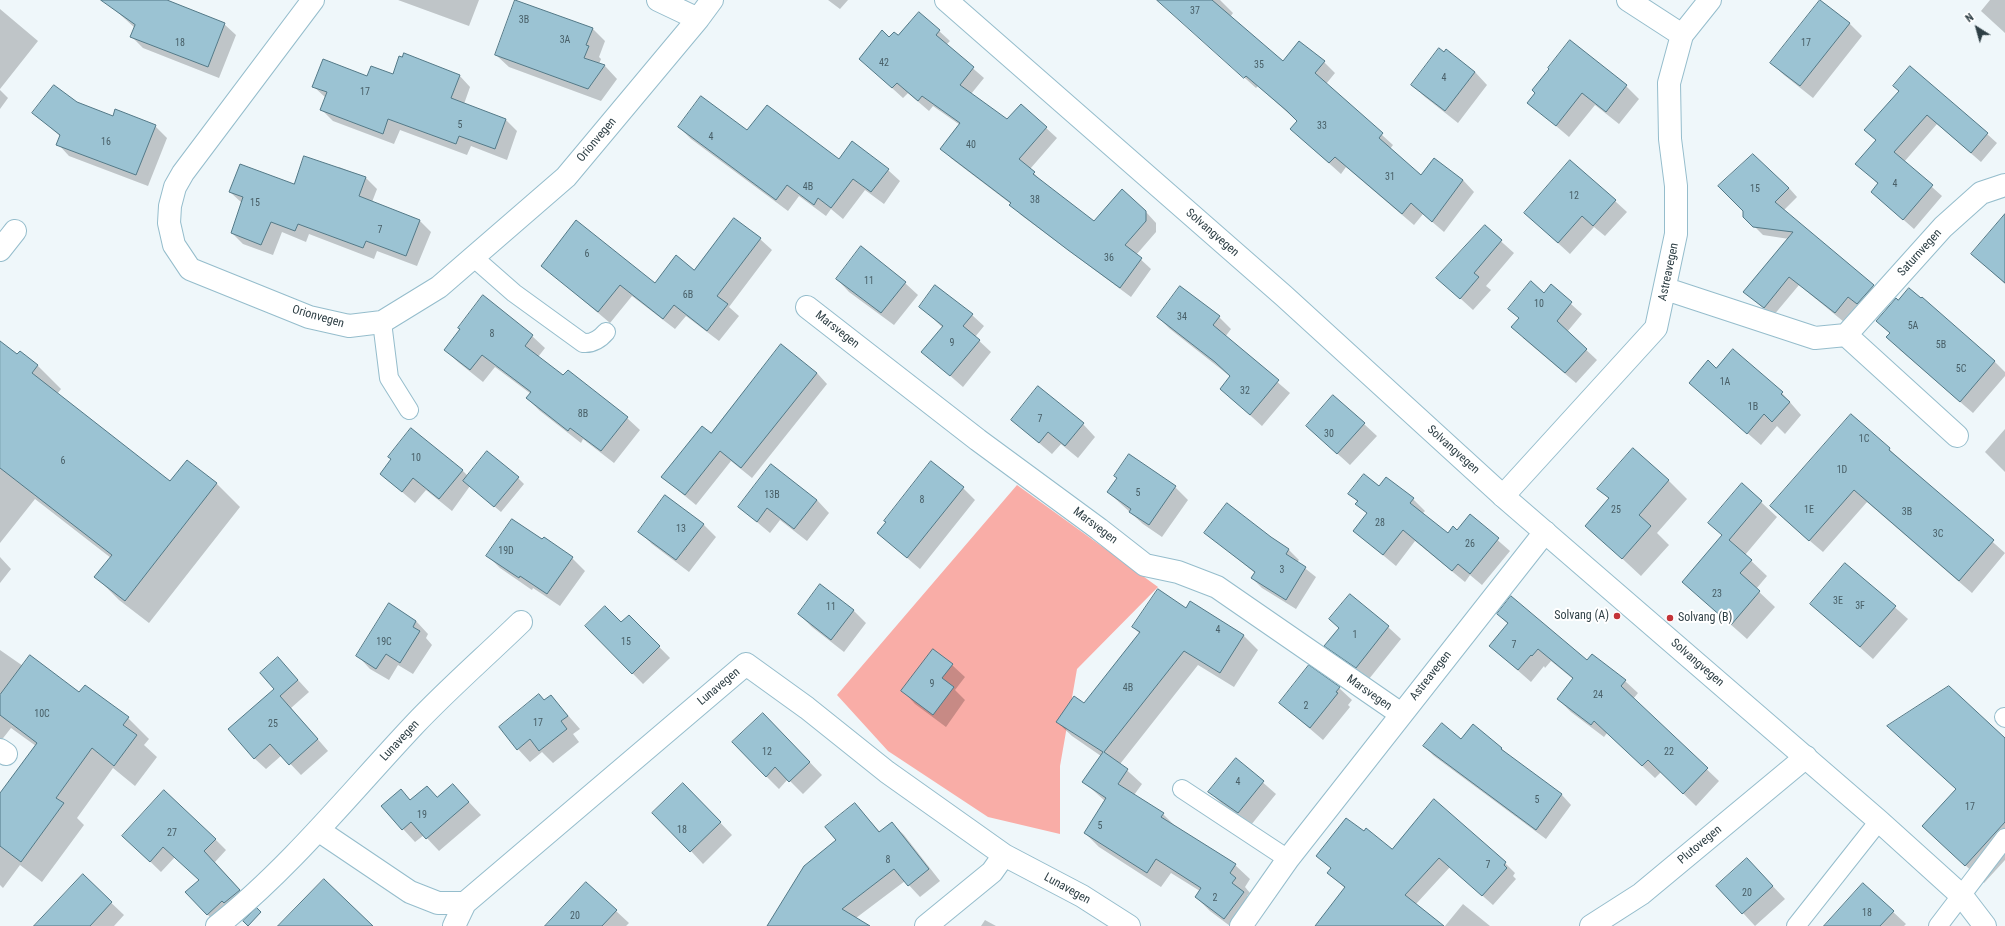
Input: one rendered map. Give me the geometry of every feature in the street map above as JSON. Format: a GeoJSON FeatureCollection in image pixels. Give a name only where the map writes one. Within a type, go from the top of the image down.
{"type":"FeatureCollection","features":[{"type":"Feature","properties":{"kind":"street","name":"Orionvegen"},"geometry":{"type":"LineString","coordinates":[[314,0],[183,173],[175,187],[170,206],[169,223],[174,245],[190,269],[309,317],[349,326],[382,322],[439,287],[566,177],[698,19],[712,0]]}},
{"type":"Feature","properties":{"kind":"street"},"geometry":{"type":"LineString","coordinates":[[658,0],[698,19]]}},
{"type":"Feature","properties":{"kind":"street","name":"Solvangvegen"},"geometry":{"type":"LineString","coordinates":[[946,0],[1284,296],[1504,496],[1879,821],[1962,896],[1985,926]]}},
{"type":"Feature","properties":{"kind":"street"},"geometry":{"type":"LineString","coordinates":[[1628,0],[1682,34]]}},
{"type":"Feature","properties":{"kind":"street","name":"Astreavegen"},"geometry":{"type":"LineString","coordinates":[[1504,496],[1656,328],[1666,289],[1676,234],[1676,186],[1670,139],[1668,84],[1682,34],[1710,0]]}},
{"type":"Feature","properties":{"kind":"street","name":"Saturnvegen"},"geometry":{"type":"LineString","coordinates":[[1846,335],[1943,227],[1981,193],[2005,185]]}},
{"type":"Feature","properties":{"kind":"street"},"geometry":{"type":"LineString","coordinates":[[0,250],[15,231]]}},
{"type":"Feature","properties":{"kind":"street"},"geometry":{"type":"LineString","coordinates":[[1666,289],[1815,338],[1846,335],[1957,436]]}},
{"type":"Feature","properties":{"kind":"street","name":"Marsvegen"},"geometry":{"type":"LineString","coordinates":[[807,307],[978,440],[1099,529],[1145,565],[1178,572],[1217,587],[1401,714]]}},
{"type":"Feature","properties":{"kind":"street","name":"Astreavegen"},"geometry":{"type":"LineString","coordinates":[[1241,926],[1288,859],[1545,532]]}},
{"type":"Feature","properties":{"kind":"street","name":"Lunavegen"},"geometry":{"type":"LineString","coordinates":[[217,926],[239,909],[318,830],[415,724],[521,622]]}},
{"type":"Feature","properties":{"kind":"street","name":"Lunavegen"},"geometry":{"type":"LineString","coordinates":[[454,926],[465,903],[746,664],[807,708],[887,772],[1004,855],[1082,896],[1129,926]]}},
{"type":"Feature","properties":{"kind":"street","name":"Plutovegen"},"geometry":{"type":"LineString","coordinates":[[1590,926],[1641,894],[1806,758]]}},
{"type":"Feature","properties":{"kind":"street"},"geometry":{"type":"LineString","coordinates":[[318,830],[410,892],[438,904],[465,903]]}},
{"type":"Feature","properties":{"kind":"street"},"geometry":{"type":"LineString","coordinates":[[926,926],[992,872],[1004,855]]}},
{"type":"Feature","properties":{"kind":"lane"},"geometry":{"type":"LineString","coordinates":[[473,257],[514,293],[583,343],[588,344],[600,339],[606,332]]}},
{"type":"Feature","properties":{"kind":"lane"},"geometry":{"type":"LineString","coordinates":[[382,322],[389,378],[410,410]]}},
{"type":"Feature","properties":{"kind":"lane"},"geometry":{"type":"LineString","coordinates":[[1182,789],[1288,859]]}},
{"type":"Feature","properties":{"kind":"lane"},"geometry":{"type":"LineString","coordinates":[[1796,926],[1879,821]]}},
{"type":"Feature","properties":{"kind":"lane"},"geometry":{"type":"LineString","coordinates":[[1938,926],[2005,838]]}},
{"type":"Feature","properties":{"kind":"shaded area"},"geometry":{"type":"Polygon","coordinates":[[[1017,485],[1158,587],[1077,669],[1060,766],[1060,834],[988,817],[888,751],[837,695],[1017,485]]]}},
{"type":"Feature","properties":{"kind":"building"},"geometry":{"type":"Polygon","coordinates":[[[101,0],[167,0],[225,23],[208,67],[130,37],[135,25],[101,0]]]}},
{"type":"Feature","properties":{"kind":"building"},"geometry":{"type":"Polygon","coordinates":[[[515,0],[593,28],[586,45],[589,46],[584,58],[605,65],[588,89],[495,55],[515,0]]]}},
{"type":"Feature","properties":{"kind":"building"},"geometry":{"type":"Polygon","coordinates":[[[1157,0],[1212,0],[1283,61],[1299,41],[1325,61],[1315,73],[1383,133],[1379,138],[1421,175],[1434,158],[1463,180],[1432,222],[1411,203],[1402,214],[1335,157],[1329,163],[1290,129],[1297,121],[1287,111],[1246,76],[1244,78],[1157,0]]]}},
{"type":"Feature","properties":{"kind":"building"},"geometry":{"type":"Polygon","coordinates":[[[1820,0],[1850,23],[1800,86],[1770,63],[1820,0]]]}},
{"type":"Feature","properties":{"kind":"building"},"geometry":{"type":"Polygon","coordinates":[[[919,12],[940,30],[936,35],[974,67],[960,85],[1007,119],[1021,104],[1047,127],[1019,159],[1035,172],[1033,174],[1094,221],[1122,189],[1146,211],[1146,221],[1125,245],[1142,258],[1120,288],[1009,205],[1011,203],[940,149],[960,123],[922,96],[918,101],[897,83],[892,88],[859,59],[882,30],[889,37],[894,32],[898,35],[919,12]]]}},
{"type":"Feature","properties":{"kind":"building"},"geometry":{"type":"Polygon","coordinates":[[[1570,40],[1627,85],[1606,112],[1582,93],[1556,126],[1527,103],[1535,93],[1532,90],[1570,40]]]}},
{"type":"Feature","properties":{"kind":"building"},"geometry":{"type":"Polygon","coordinates":[[[1439,48],[1444,52],[1446,49],[1475,72],[1445,111],[1411,85],[1439,48]]]}},
{"type":"Feature","properties":{"kind":"building"},"geometry":{"type":"Polygon","coordinates":[[[404,53],[460,75],[451,98],[506,119],[495,149],[459,136],[456,144],[388,119],[383,134],[320,110],[327,92],[312,87],[323,59],[367,76],[371,66],[393,74],[399,56],[402,57],[404,53]]]}},
{"type":"Feature","properties":{"kind":"building"},"geometry":{"type":"Polygon","coordinates":[[[1910,66],[1988,133],[1971,153],[1927,115],[1894,152],[1933,185],[1903,220],[1871,192],[1878,183],[1855,164],[1876,140],[1864,130],[1899,91],[1893,86],[1910,66]]]}},
{"type":"Feature","properties":{"kind":"building"},"geometry":{"type":"Polygon","coordinates":[[[54,85],[77,102],[113,116],[115,109],[156,125],[136,175],[56,145],[60,135],[32,113],[54,85]]]}},
{"type":"Feature","properties":{"kind":"building"},"geometry":{"type":"Polygon","coordinates":[[[701,96],[747,130],[767,105],[839,159],[852,141],[889,169],[871,192],[853,179],[831,208],[818,198],[814,205],[787,185],[776,200],[678,127],[701,96]]]}},
{"type":"Feature","properties":{"kind":"building"},"geometry":{"type":"Polygon","coordinates":[[[1753,154],[1789,188],[1775,202],[1874,285],[1857,304],[1848,297],[1835,313],[1789,277],[1764,308],[1743,292],[1793,232],[1753,227],[1743,217],[1743,211],[1718,186],[1753,154]]]}},
{"type":"Feature","properties":{"kind":"building"},"geometry":{"type":"Polygon","coordinates":[[[304,156],[366,177],[359,196],[420,220],[406,256],[366,241],[363,248],[298,224],[295,231],[271,222],[261,245],[231,233],[243,197],[229,192],[240,164],[294,184],[304,156]]]}},
{"type":"Feature","properties":{"kind":"building"},"geometry":{"type":"Polygon","coordinates":[[[1570,160],[1616,200],[1593,226],[1582,216],[1558,243],[1524,213],[1570,160]]]}},
{"type":"Feature","properties":{"kind":"building"},"geometry":{"type":"Polygon","coordinates":[[[2005,214],[2005,283],[1971,254],[2005,214]]]}},
{"type":"Feature","properties":{"kind":"building"},"geometry":{"type":"Polygon","coordinates":[[[734,218],[761,238],[717,296],[728,304],[707,331],[674,305],[663,319],[620,285],[598,312],[541,266],[576,220],[655,283],[676,255],[694,270],[734,218]]]}},
{"type":"Feature","properties":{"kind":"building"},"geometry":{"type":"Polygon","coordinates":[[[1485,225],[1502,240],[1474,273],[1479,277],[1460,299],[1436,278],[1485,225]]]}},
{"type":"Feature","properties":{"kind":"building"},"geometry":{"type":"Polygon","coordinates":[[[861,246],[906,282],[881,313],[836,279],[861,246]]]}},
{"type":"Feature","properties":{"kind":"building"},"geometry":{"type":"Polygon","coordinates":[[[1531,281],[1544,293],[1551,284],[1572,302],[1557,321],[1587,349],[1565,373],[1511,327],[1519,318],[1508,309],[1531,281]]]}},
{"type":"Feature","properties":{"kind":"building"},"geometry":{"type":"Polygon","coordinates":[[[935,285],[973,314],[963,326],[980,340],[950,376],[921,352],[943,326],[919,307],[935,285]]]}},
{"type":"Feature","properties":{"kind":"building"},"geometry":{"type":"Polygon","coordinates":[[[1180,286],[1220,316],[1213,325],[1279,380],[1250,415],[1220,389],[1230,376],[1215,362],[1157,317],[1180,286]]]}},
{"type":"Feature","properties":{"kind":"building"},"geometry":{"type":"Polygon","coordinates":[[[1909,288],[1921,298],[1922,297],[1995,361],[1960,402],[1886,337],[1890,333],[1876,321],[1896,298],[1898,300],[1909,288]]]}},
{"type":"Feature","properties":{"kind":"building"},"geometry":{"type":"Polygon","coordinates":[[[483,295],[533,335],[525,346],[563,375],[568,370],[628,417],[601,451],[570,428],[568,431],[526,398],[531,392],[482,355],[470,370],[444,350],[460,329],[458,328],[483,295]]]}},
{"type":"Feature","properties":{"kind":"building"},"geometry":{"type":"Polygon","coordinates":[[[0,341],[17,354],[20,351],[38,365],[32,373],[170,481],[187,460],[217,483],[125,601],[94,577],[112,555],[0,468],[0,341]]]}},
{"type":"Feature","properties":{"kind":"building"},"geometry":{"type":"Polygon","coordinates":[[[781,344],[817,373],[741,468],[720,451],[685,495],[661,477],[702,426],[711,433],[781,344]]]}},
{"type":"Feature","properties":{"kind":"building"},"geometry":{"type":"Polygon","coordinates":[[[1733,349],[1783,392],[1781,394],[1790,402],[1772,422],[1764,414],[1747,434],[1689,383],[1708,360],[1716,368],[1733,349]]]}},
{"type":"Feature","properties":{"kind":"building"},"geometry":{"type":"Polygon","coordinates":[[[1038,386],[1084,423],[1065,446],[1048,432],[1039,443],[1011,420],[1038,386]]]}},
{"type":"Feature","properties":{"kind":"building"},"geometry":{"type":"Polygon","coordinates":[[[1333,395],[1365,423],[1337,454],[1306,426],[1333,395]]]}},
{"type":"Feature","properties":{"kind":"building"},"geometry":{"type":"Polygon","coordinates":[[[1851,414],[1890,448],[1889,450],[1994,540],[1959,581],[1854,490],[1809,541],[1770,506],[1851,414]]]}},
{"type":"Feature","properties":{"kind":"building"},"geometry":{"type":"Polygon","coordinates":[[[411,428],[463,470],[439,499],[413,478],[402,492],[380,474],[391,459],[388,457],[411,428]]]}},
{"type":"Feature","properties":{"kind":"building"},"geometry":{"type":"Polygon","coordinates":[[[1633,448],[1669,480],[1639,515],[1651,526],[1622,559],[1585,526],[1609,498],[1597,489],[1633,448]]]}},
{"type":"Feature","properties":{"kind":"building"},"geometry":{"type":"Polygon","coordinates":[[[487,451],[519,477],[494,507],[463,481],[487,451]]]}},
{"type":"Feature","properties":{"kind":"building"},"geometry":{"type":"Polygon","coordinates":[[[1129,454],[1176,486],[1149,525],[1129,512],[1131,509],[1107,492],[1117,478],[1114,476],[1129,454]]]}},
{"type":"Feature","properties":{"kind":"building"},"geometry":{"type":"Polygon","coordinates":[[[931,461],[964,487],[907,558],[877,533],[886,522],[884,521],[931,461]]]}},
{"type":"Feature","properties":{"kind":"building"},"geometry":{"type":"Polygon","coordinates":[[[771,464],[817,500],[794,529],[767,508],[757,522],[738,507],[771,464]]]}},
{"type":"Feature","properties":{"kind":"building"},"geometry":{"type":"Polygon","coordinates":[[[1364,474],[1379,486],[1386,477],[1414,498],[1410,503],[1448,533],[1453,526],[1457,530],[1470,514],[1499,538],[1470,574],[1458,564],[1452,571],[1403,530],[1383,555],[1353,531],[1367,513],[1355,504],[1358,501],[1348,494],[1364,474]]]}},
{"type":"Feature","properties":{"kind":"building"},"geometry":{"type":"Polygon","coordinates":[[[1742,483],[1762,501],[1729,540],[1752,560],[1740,573],[1760,591],[1731,625],[1682,582],[1722,535],[1708,523],[1742,483]]]}},
{"type":"Feature","properties":{"kind":"building"},"geometry":{"type":"Polygon","coordinates":[[[665,495],[704,524],[676,560],[638,532],[665,495]]]}},
{"type":"Feature","properties":{"kind":"building"},"geometry":{"type":"Polygon","coordinates":[[[1227,503],[1289,549],[1286,554],[1306,567],[1286,600],[1251,578],[1255,572],[1204,533],[1227,503]]]}},
{"type":"Feature","properties":{"kind":"building"},"geometry":{"type":"Polygon","coordinates":[[[512,519],[542,539],[544,537],[573,557],[547,594],[520,576],[519,578],[486,556],[512,519]]]}},
{"type":"Feature","properties":{"kind":"building"},"geometry":{"type":"Polygon","coordinates":[[[1845,563],[1896,606],[1860,647],[1810,604],[1845,563]]]}},
{"type":"Feature","properties":{"kind":"building"},"geometry":{"type":"Polygon","coordinates":[[[820,584],[854,610],[831,640],[798,614],[820,584]]]}},
{"type":"Feature","properties":{"kind":"building"},"geometry":{"type":"Polygon","coordinates":[[[1158,589],[1186,608],[1190,601],[1244,635],[1220,673],[1184,651],[1104,752],[1128,769],[1118,784],[1164,813],[1161,817],[1236,864],[1230,873],[1236,878],[1232,883],[1244,892],[1224,919],[1195,897],[1201,888],[1156,859],[1147,873],[1084,833],[1106,798],[1082,782],[1103,752],[1056,722],[1074,696],[1084,703],[1140,632],[1132,627],[1158,589]]]}},
{"type":"Feature","properties":{"kind":"building"},"geometry":{"type":"Polygon","coordinates":[[[1350,594],[1389,626],[1356,668],[1324,646],[1339,628],[1329,619],[1350,594]]]}},
{"type":"Feature","properties":{"kind":"building"},"geometry":{"type":"Polygon","coordinates":[[[1511,596],[1587,660],[1592,654],[1626,680],[1621,686],[1708,768],[1683,794],[1648,760],[1642,766],[1594,721],[1591,725],[1557,699],[1573,678],[1538,649],[1518,670],[1489,646],[1508,623],[1497,614],[1511,596]]]}},
{"type":"Feature","properties":{"kind":"building"},"geometry":{"type":"Polygon","coordinates":[[[389,603],[416,621],[413,627],[420,631],[400,663],[386,654],[376,669],[356,656],[389,603]]]}},
{"type":"Feature","properties":{"kind":"building"},"geometry":{"type":"Polygon","coordinates":[[[605,606],[621,622],[629,615],[660,646],[632,674],[585,626],[605,606]]]}},
{"type":"Feature","properties":{"kind":"building"},"geometry":{"type":"Polygon","coordinates":[[[933,649],[953,664],[942,678],[954,687],[933,715],[901,691],[933,649]]]}},
{"type":"Feature","properties":{"kind":"building"},"geometry":{"type":"Polygon","coordinates":[[[30,655],[79,692],[85,685],[129,717],[123,725],[137,735],[114,766],[92,748],[56,798],[64,803],[21,862],[0,846],[0,793],[37,743],[0,715],[0,695],[30,655]]]}},
{"type":"Feature","properties":{"kind":"building"},"geometry":{"type":"Polygon","coordinates":[[[278,657],[298,680],[280,696],[318,739],[289,765],[270,744],[254,759],[228,729],[274,689],[260,673],[278,657]]]}},
{"type":"Feature","properties":{"kind":"building"},"geometry":{"type":"Polygon","coordinates":[[[1309,665],[1340,687],[1336,692],[1338,693],[1310,728],[1279,703],[1309,665]]]}},
{"type":"Feature","properties":{"kind":"building"},"geometry":{"type":"Polygon","coordinates":[[[1949,686],[2005,738],[2005,822],[1965,866],[1922,826],[1956,789],[1887,726],[1949,686]]]}},
{"type":"Feature","properties":{"kind":"building"},"geometry":{"type":"Polygon","coordinates":[[[539,694],[544,700],[551,695],[568,716],[561,721],[567,729],[539,751],[530,739],[517,750],[499,727],[539,694]]]}},
{"type":"Feature","properties":{"kind":"building"},"geometry":{"type":"Polygon","coordinates":[[[763,713],[810,762],[789,782],[775,767],[766,777],[732,742],[763,713]]]}},
{"type":"Feature","properties":{"kind":"building"},"geometry":{"type":"Polygon","coordinates":[[[1442,723],[1461,739],[1473,724],[1502,748],[1501,749],[1562,794],[1536,830],[1423,746],[1442,723]]]}},
{"type":"Feature","properties":{"kind":"building"},"geometry":{"type":"Polygon","coordinates":[[[1236,758],[1264,781],[1238,813],[1208,792],[1236,758]]]}},
{"type":"Feature","properties":{"kind":"building"},"geometry":{"type":"Polygon","coordinates":[[[683,783],[721,822],[690,852],[652,813],[683,783]]]}},
{"type":"Feature","properties":{"kind":"building"},"geometry":{"type":"Polygon","coordinates":[[[453,784],[469,802],[426,839],[411,822],[402,830],[381,806],[401,789],[410,800],[427,786],[437,797],[453,784]]]}},
{"type":"Feature","properties":{"kind":"building"},"geometry":{"type":"Polygon","coordinates":[[[164,790],[216,839],[204,851],[240,890],[224,903],[222,901],[207,915],[185,892],[199,880],[163,847],[150,862],[122,836],[164,790]]]}},
{"type":"Feature","properties":{"kind":"building"},"geometry":{"type":"Polygon","coordinates":[[[1434,799],[1506,862],[1504,865],[1507,868],[1482,896],[1439,858],[1405,895],[1444,926],[1315,926],[1345,887],[1327,873],[1331,868],[1316,856],[1346,818],[1364,831],[1366,828],[1392,849],[1434,799]]]}},
{"type":"Feature","properties":{"kind":"building"},"geometry":{"type":"Polygon","coordinates":[[[855,803],[879,832],[892,822],[929,869],[908,886],[894,869],[842,909],[870,926],[767,926],[804,866],[836,840],[825,827],[855,803]]]}},
{"type":"Feature","properties":{"kind":"building"},"geometry":{"type":"Polygon","coordinates":[[[1747,858],[1773,886],[1742,914],[1716,886],[1747,858]]]}},
{"type":"Feature","properties":{"kind":"building"},"geometry":{"type":"Polygon","coordinates":[[[83,874],[112,902],[90,926],[34,926],[83,874]]]}},
{"type":"Feature","properties":{"kind":"building"},"geometry":{"type":"Polygon","coordinates":[[[324,879],[373,926],[278,926],[324,879]]]}},
{"type":"Feature","properties":{"kind":"building"},"geometry":{"type":"Polygon","coordinates":[[[586,882],[617,910],[602,926],[545,926],[586,882]]]}},
{"type":"Feature","properties":{"kind":"building"},"geometry":{"type":"Polygon","coordinates":[[[1863,883],[1894,911],[1880,926],[1824,926],[1863,883]]]}},
{"type":"Feature","properties":{"kind":"building"},"geometry":{"type":"Polygon","coordinates":[[[257,908],[261,912],[248,926],[243,921],[257,908]]]}},
{"type":"Feature","properties":{"kind":"place","name":"Solvang (A)"},"geometry":{"type":"Point","coordinates":[1617,616]}},
{"type":"Feature","properties":{"kind":"place","name":"Solvang (B)"},"geometry":{"type":"Point","coordinates":[1670,618]}}]}
